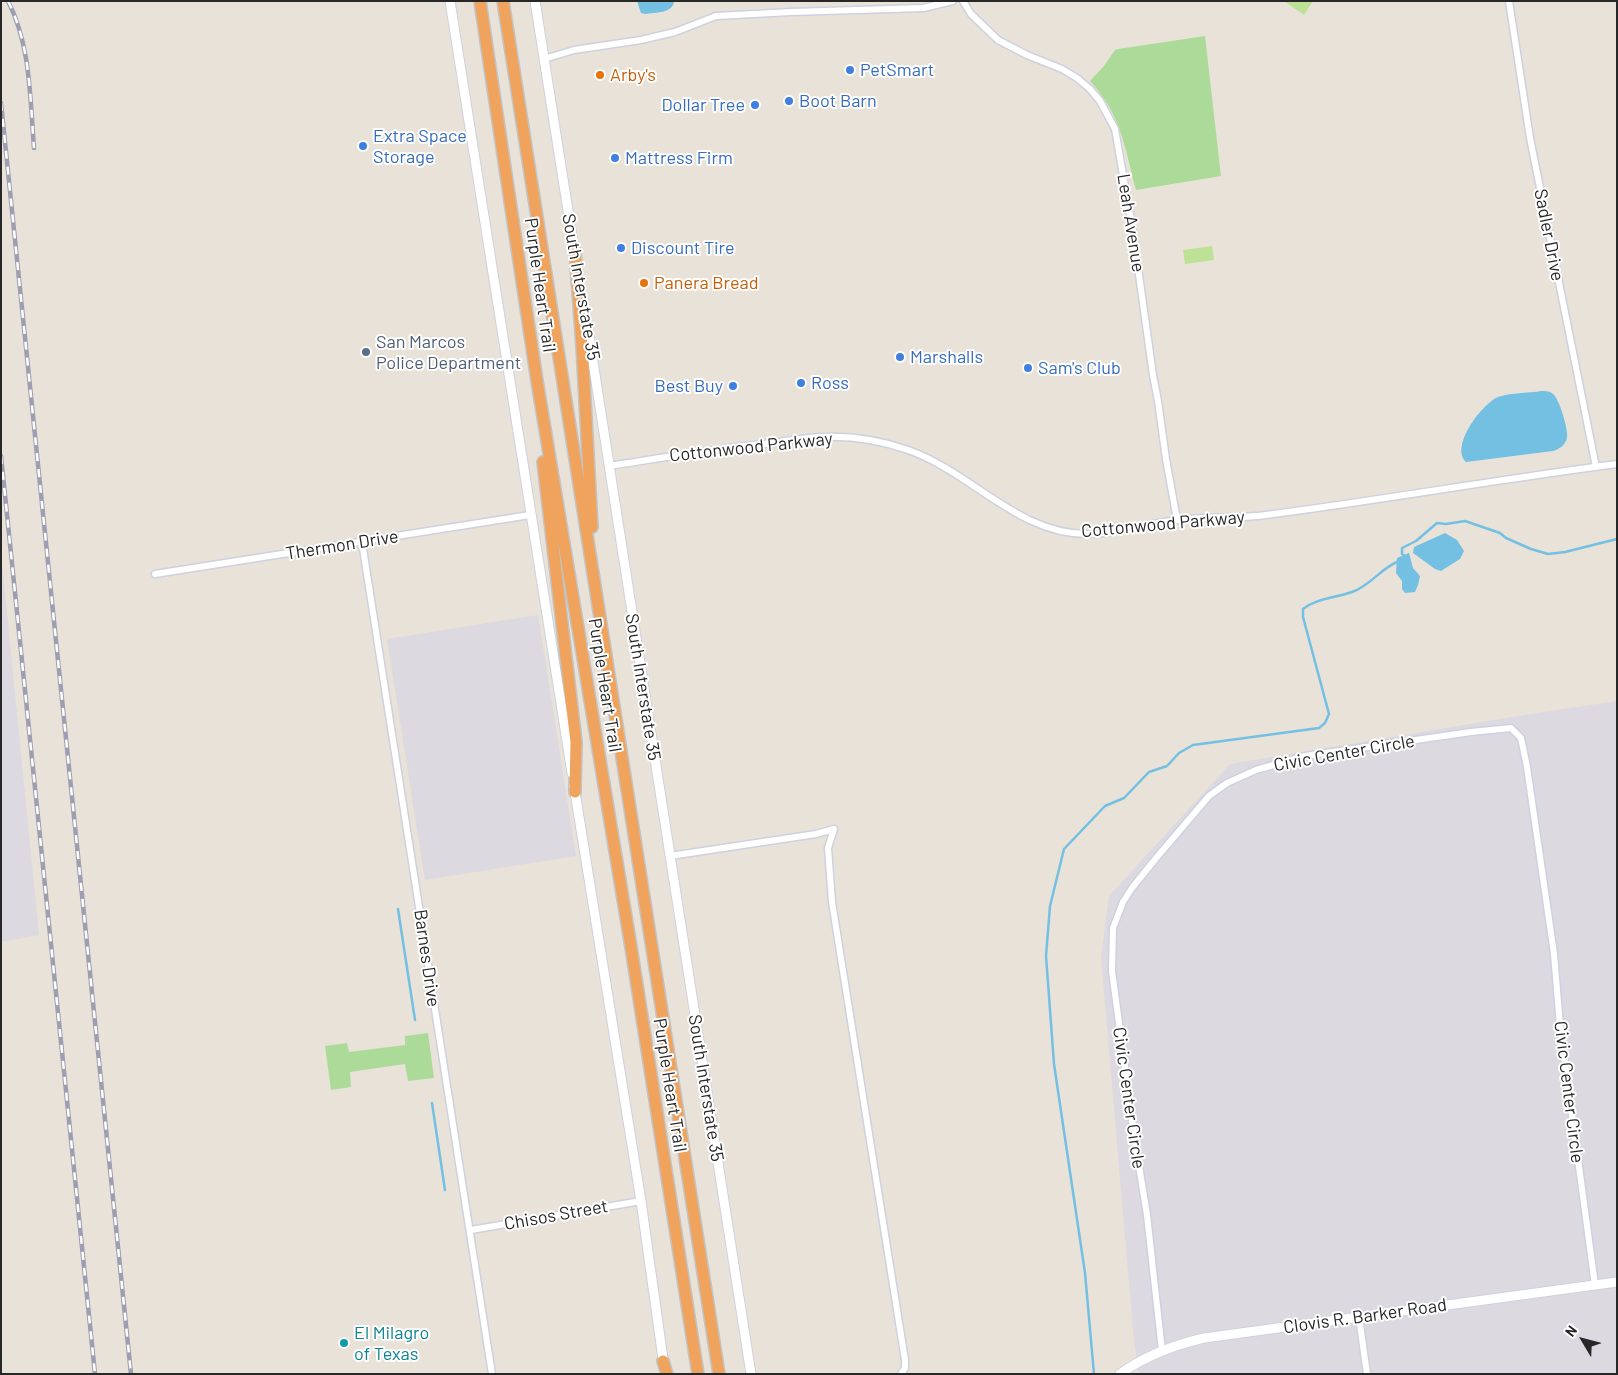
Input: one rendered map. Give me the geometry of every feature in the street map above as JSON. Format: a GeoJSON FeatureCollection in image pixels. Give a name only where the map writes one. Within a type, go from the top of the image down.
{"type":"FeatureCollection","features":[{"type":"Feature","properties":{"kind":"highway","name":"Purple Heart Trail"},"geometry":{"type":"LineString","coordinates":[[480,1],[537,381],[632,957],[698,1374]]}},
{"type":"Feature","properties":{"kind":"highway","name":"Purple Heart Trail"},"geometry":{"type":"LineString","coordinates":[[503,1],[719,1374]]}},
{"type":"Feature","properties":{"kind":"highway"},"geometry":{"type":"LineString","coordinates":[[575,251],[597,599]]}},
{"type":"Feature","properties":{"kind":"highway"},"geometry":{"type":"LineString","coordinates":[[537,381],[538,418],[576,742],[575,792]]}},
{"type":"Feature","properties":{"kind":"highway"},"geometry":{"type":"LineString","coordinates":[[663,1361],[666,1374]]}},
{"type":"Feature","properties":{"kind":"main road"},"geometry":{"type":"LineString","coordinates":[[450,1],[530,515],[641,1201],[663,1361]]}},
{"type":"Feature","properties":{"kind":"main road","name":"South Interstate 35"},"geometry":{"type":"LineString","coordinates":[[535,1],[592,346],[751,1374]]}},
{"type":"Feature","properties":{"kind":"main road","name":"Clovis R. Barker Road"},"geometry":{"type":"LineString","coordinates":[[1120,1374],[1142,1359],[1184,1342],[1204,1338],[1617,1282]]}},
{"type":"Feature","properties":{"kind":"street"},"geometry":{"type":"LineString","coordinates":[[544,59],[574,50],[641,40],[675,32],[716,16],[923,8],[953,1]]}},
{"type":"Feature","properties":{"kind":"street","name":"Leah Avenue"},"geometry":{"type":"LineString","coordinates":[[963,1],[972,14],[998,40],[1027,55],[1062,69],[1077,78],[1100,101],[1115,129],[1133,232],[1167,468],[1177,520]]}},
{"type":"Feature","properties":{"kind":"street","name":"Sadler Drive"},"geometry":{"type":"LineString","coordinates":[[1508,1],[1530,138],[1596,467]]}},
{"type":"Feature","properties":{"kind":"street","name":"Cottonwood Parkway"},"geometry":{"type":"LineString","coordinates":[[610,466],[704,450],[800,439],[826,437],[853,438],[880,442],[908,450],[933,461],[1013,512],[1036,523],[1061,530],[1090,534],[1177,520],[1264,516],[1617,464]]}},
{"type":"Feature","properties":{"kind":"street","name":"Thermon Drive"},"geometry":{"type":"LineString","coordinates":[[155,574],[530,515]]}},
{"type":"Feature","properties":{"kind":"street","name":"Barnes Drive"},"geometry":{"type":"LineString","coordinates":[[362,542],[412,852],[492,1374]]}},
{"type":"Feature","properties":{"kind":"street","name":"Civic Center Circle"},"geometry":{"type":"LineString","coordinates":[[1162,1351],[1147,1215],[1134,1135],[1112,971],[1113,928],[1122,902],[1189,819],[1210,796],[1227,783],[1256,770],[1305,756],[1396,742],[1511,728],[1521,738],[1527,767],[1554,954],[1560,1026],[1595,1285]]}},
{"type":"Feature","properties":{"kind":"street"},"geometry":{"type":"LineString","coordinates":[[670,856],[816,834],[834,828],[828,848],[832,902],[905,1360],[905,1368],[900,1374]]}},
{"type":"Feature","properties":{"kind":"street","name":"Chisos Street"},"geometry":{"type":"LineString","coordinates":[[471,1230],[641,1201]]}},
{"type":"Feature","properties":{"kind":"street"},"geometry":{"type":"LineString","coordinates":[[1359,1317],[1367,1374]]}},
{"type":"Feature","properties":{"kind":"shaded area"},"geometry":{"type":"Polygon","coordinates":[[[1,553],[39,935],[1,942],[1,553]]]}},
{"type":"Feature","properties":{"kind":"shaded area"},"geometry":{"type":"Polygon","coordinates":[[[538,615],[576,856],[425,880],[387,639],[538,615]]]}},
{"type":"Feature","properties":{"kind":"shaded area"},"geometry":{"type":"Polygon","coordinates":[[[1617,701],[1617,1374],[1139,1374],[1134,1341],[1101,957],[1109,896],[1230,764],[1617,701]]]}},
{"type":"Feature","properties":{"kind":"green space"},"geometry":{"type":"Polygon","coordinates":[[[1284,1],[1313,1],[1304,15],[1284,1]]]}},
{"type":"Feature","properties":{"kind":"green space"},"geometry":{"type":"Polygon","coordinates":[[[1205,36],[1221,176],[1136,190],[1125,145],[1115,119],[1101,94],[1090,81],[1115,50],[1205,36]]]}},
{"type":"Feature","properties":{"kind":"green space"},"geometry":{"type":"Polygon","coordinates":[[[1212,246],[1214,260],[1185,264],[1183,250],[1212,246]]]}},
{"type":"Feature","properties":{"kind":"green space"},"geometry":{"type":"Polygon","coordinates":[[[428,1033],[434,1078],[408,1081],[405,1064],[350,1072],[351,1087],[331,1090],[325,1046],[347,1043],[349,1052],[405,1045],[405,1036],[428,1033]]]}},
{"type":"Feature","properties":{"kind":"water"},"geometry":{"type":"Polygon","coordinates":[[[637,1],[674,1],[673,5],[667,10],[645,14],[641,13],[637,1]]]}},
{"type":"Feature","properties":{"kind":"water"},"geometry":{"type":"Polygon","coordinates":[[[1542,391],[1553,394],[1561,408],[1567,434],[1567,438],[1562,446],[1553,451],[1466,462],[1462,455],[1462,446],[1469,427],[1490,402],[1506,395],[1542,391]]]}},
{"type":"Feature","properties":{"kind":"water"},"geometry":{"type":"Polygon","coordinates":[[[1445,533],[1457,540],[1464,551],[1460,559],[1441,571],[1435,569],[1413,553],[1414,547],[1445,533]]]}},
{"type":"Feature","properties":{"kind":"water"},"geometry":{"type":"Polygon","coordinates":[[[1409,553],[1413,568],[1420,576],[1415,592],[1405,593],[1402,589],[1402,581],[1396,573],[1397,558],[1409,553]]]}},
{"type":"Feature","properties":{"kind":"waterway"},"geometry":{"type":"LineString","coordinates":[[1405,556],[1402,554],[1402,548],[1416,541],[1437,523],[1446,524],[1465,521],[1500,533],[1506,538],[1531,549],[1548,554],[1565,552],[1617,539]]}},
{"type":"Feature","properties":{"kind":"waterway"},"geometry":{"type":"LineString","coordinates":[[1094,1374],[1085,1273],[1054,1064],[1046,956],[1050,906],[1064,849],[1105,806],[1124,798],[1149,772],[1167,766],[1179,753],[1193,745],[1319,728],[1325,723],[1329,714],[1303,617],[1303,609],[1320,600],[1358,589],[1399,561]]}},
{"type":"Feature","properties":{"kind":"waterway"},"geometry":{"type":"LineString","coordinates":[[398,909],[415,1020]]}},
{"type":"Feature","properties":{"kind":"waterway"},"geometry":{"type":"LineString","coordinates":[[432,1103],[445,1190]]}},
{"type":"Feature","properties":{"kind":"railway"},"geometry":{"type":"LineString","coordinates":[[8,1],[16,18],[25,54],[34,148]]}},
{"type":"Feature","properties":{"kind":"railway"},"geometry":{"type":"LineString","coordinates":[[1,103],[131,1374]]}},
{"type":"Feature","properties":{"kind":"railway"},"geometry":{"type":"LineString","coordinates":[[1,456],[95,1374]]}},
{"type":"Feature","properties":{"kind":"place","name":"PetSmart"},"geometry":{"type":"Point","coordinates":[850,70]}},
{"type":"Feature","properties":{"kind":"place","name":"Arby's"},"geometry":{"type":"Point","coordinates":[600,75]}},
{"type":"Feature","properties":{"kind":"place","name":"Boot Barn"},"geometry":{"type":"Point","coordinates":[789,101]}},
{"type":"Feature","properties":{"kind":"place","name":"Dollar Tree"},"geometry":{"type":"Point","coordinates":[755,105]}},
{"type":"Feature","properties":{"kind":"place","name":"Extra Space Storage"},"geometry":{"type":"Point","coordinates":[363,146]}},
{"type":"Feature","properties":{"kind":"place","name":"Mattress Firm"},"geometry":{"type":"Point","coordinates":[615,158]}},
{"type":"Feature","properties":{"kind":"place","name":"Discount Tire"},"geometry":{"type":"Point","coordinates":[621,248]}},
{"type":"Feature","properties":{"kind":"place","name":"Panera Bread"},"geometry":{"type":"Point","coordinates":[644,283]}},
{"type":"Feature","properties":{"kind":"place","name":"San Marcos Police Department"},"geometry":{"type":"Point","coordinates":[366,352]}},
{"type":"Feature","properties":{"kind":"place","name":"Marshalls"},"geometry":{"type":"Point","coordinates":[900,357]}},
{"type":"Feature","properties":{"kind":"place","name":"Sam's Club"},"geometry":{"type":"Point","coordinates":[1028,368]}},
{"type":"Feature","properties":{"kind":"place","name":"Ross"},"geometry":{"type":"Point","coordinates":[801,383]}},
{"type":"Feature","properties":{"kind":"place","name":"Best Buy"},"geometry":{"type":"Point","coordinates":[733,386]}},
{"type":"Feature","properties":{"kind":"place","name":"El Milagro of Texas"},"geometry":{"type":"Point","coordinates":[344,1343]}}]}
